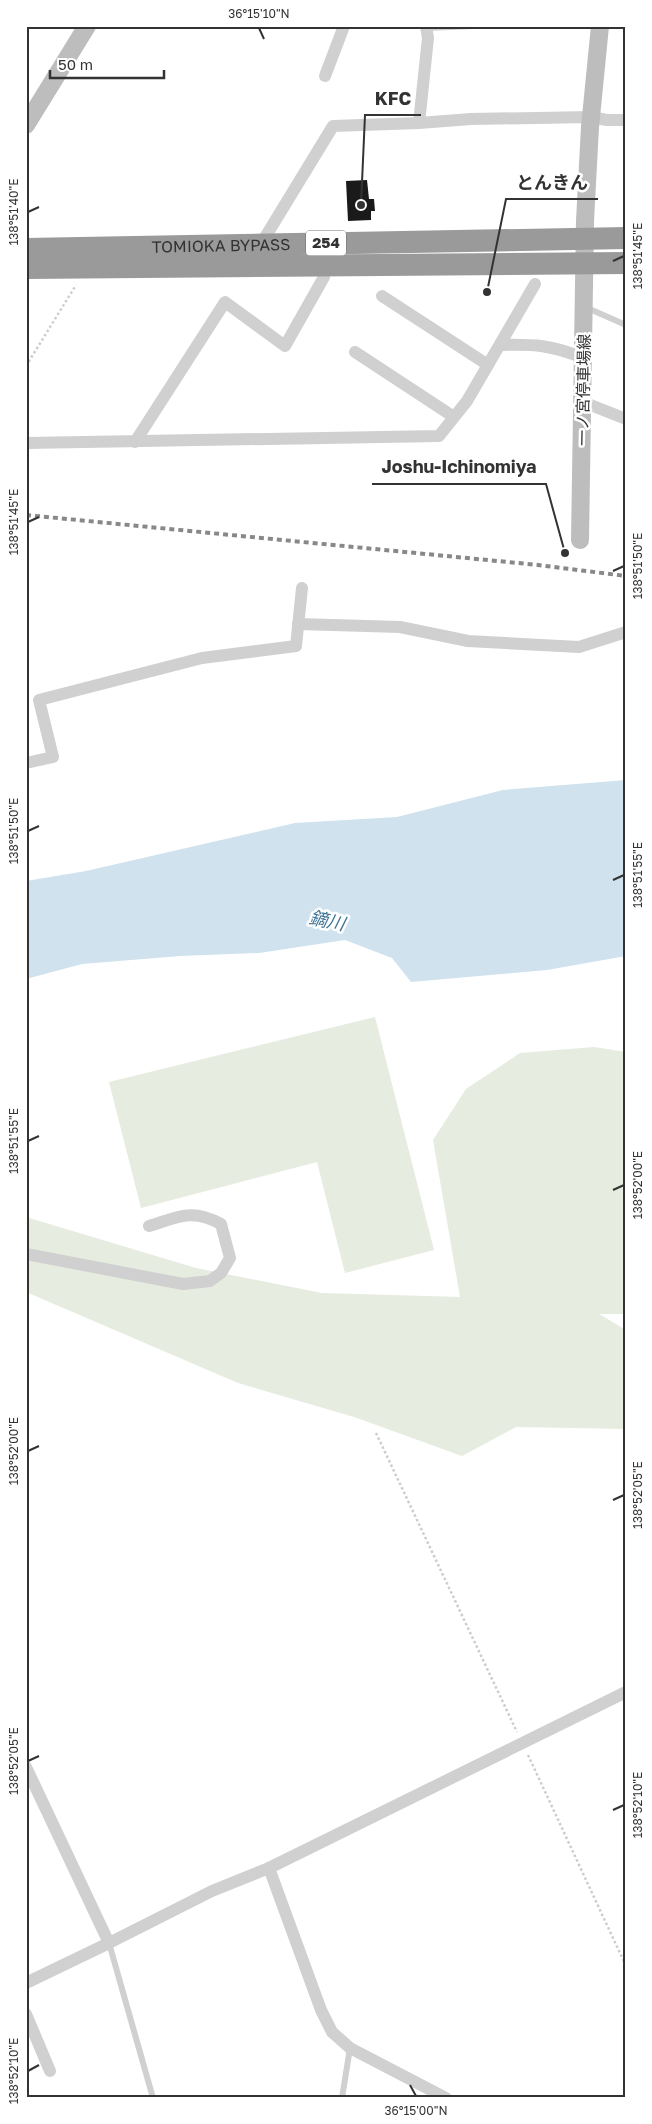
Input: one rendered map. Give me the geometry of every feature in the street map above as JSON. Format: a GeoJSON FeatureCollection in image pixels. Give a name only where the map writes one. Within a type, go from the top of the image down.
{"type":"FeatureCollection","features":[{"type":"Feature","properties":{"kind":"highway","name":"TOMIOKA BYPASS"},"geometry":{"type":"LineString","coordinates":[[26,249],[626,238]]}},
{"type":"Feature","properties":{"kind":"highway","name":"TOMIOKA BYPASS"},"geometry":{"type":"LineString","coordinates":[[26,268],[626,263]]}},
{"type":"Feature","properties":{"kind":"street"},"geometry":{"type":"LineString","coordinates":[[26,125],[31,106],[87,26]]}},
{"type":"Feature","properties":{"kind":"street"},"geometry":{"type":"LineString","coordinates":[[325,76],[344,26]]}},
{"type":"Feature","properties":{"kind":"street","name":"一ノ宮停車場線"},"geometry":{"type":"LineString","coordinates":[[580,540],[585,239],[591,117],[600,26]]}},
{"type":"Feature","properties":{"kind":"street"},"geometry":{"type":"LineString","coordinates":[[419,123],[428,38],[426,27]]}},
{"type":"Feature","properties":{"kind":"street"},"geometry":{"type":"LineString","coordinates":[[261,244],[333,126],[419,123],[472,118],[591,117],[607,120],[626,120]]}},
{"type":"Feature","properties":{"kind":"street"},"geometry":{"type":"LineString","coordinates":[[135,442],[225,302],[285,346],[324,278]]}},
{"type":"Feature","properties":{"kind":"street"},"geometry":{"type":"LineString","coordinates":[[26,443],[439,436],[466,401],[535,284]]}},
{"type":"Feature","properties":{"kind":"street"},"geometry":{"type":"LineString","coordinates":[[382,296],[488,365]]}},
{"type":"Feature","properties":{"kind":"street"},"geometry":{"type":"LineString","coordinates":[[500,345],[535,344],[552,346],[583,358]]}},
{"type":"Feature","properties":{"kind":"street"},"geometry":{"type":"LineString","coordinates":[[355,352],[454,417]]}},
{"type":"Feature","properties":{"kind":"street"},"geometry":{"type":"LineString","coordinates":[[583,402],[626,419]]}},
{"type":"Feature","properties":{"kind":"street"},"geometry":{"type":"LineString","coordinates":[[26,763],[52,757],[32,702],[202,658],[296,646],[302,588]]}},
{"type":"Feature","properties":{"kind":"street"},"geometry":{"type":"LineString","coordinates":[[298,624],[400,627],[468,641],[579,647],[626,632]]}},
{"type":"Feature","properties":{"kind":"street"},"geometry":{"type":"LineString","coordinates":[[26,1254],[183,1284],[210,1281],[221,1273],[230,1258],[221,1224],[207,1217],[186,1215],[149,1226]]}},
{"type":"Feature","properties":{"kind":"street"},"geometry":{"type":"LineString","coordinates":[[26,1982],[212,1891],[269,1868],[626,1692]]}},
{"type":"Feature","properties":{"kind":"street"},"geometry":{"type":"LineString","coordinates":[[26,1767],[109,1943]]}},
{"type":"Feature","properties":{"kind":"street"},"geometry":{"type":"LineString","coordinates":[[269,1868],[321,2010],[332,2032],[350,2048],[446,2098]]}},
{"type":"Feature","properties":{"kind":"street"},"geometry":{"type":"LineString","coordinates":[[26,2014],[50,2071]]}},
{"type":"Feature","properties":{"kind":"lane"},"geometry":{"type":"LineString","coordinates":[[426,27],[473,26]]}},
{"type":"Feature","properties":{"kind":"lane"},"geometry":{"type":"LineString","coordinates":[[584,306],[626,325]]}},
{"type":"Feature","properties":{"kind":"lane"},"geometry":{"type":"LineString","coordinates":[[109,1943],[153,2098]]}},
{"type":"Feature","properties":{"kind":"lane"},"geometry":{"type":"LineString","coordinates":[[342,2098],[350,2048]]}},
{"type":"Feature","properties":{"kind":"path"},"geometry":{"type":"LineString","coordinates":[[26,366],[75,287],[82,267]]}},
{"type":"Feature","properties":{"kind":"path"},"geometry":{"type":"LineString","coordinates":[[376,1433],[626,1966]]}},
{"type":"Feature","properties":{"kind":"shaded area"},"geometry":{"type":"Polygon","coordinates":[[[375,1017],[434,1250],[345,1273],[317,1162],[141,1208],[109,1082],[375,1017]]]}},
{"type":"Feature","properties":{"kind":"shaded area"},"geometry":{"type":"Polygon","coordinates":[[[594,1047],[626,1052],[626,1314],[599,1314],[626,1330],[626,1429],[516,1427],[462,1456],[354,1417],[238,1383],[26,1292],[26,1217],[196,1268],[322,1293],[460,1297],[433,1140],[466,1089],[520,1053],[594,1047]]]}},
{"type":"Feature","properties":{"kind":"water","name":"鏑川"},"geometry":{"type":"Polygon","coordinates":[[[626,780],[626,956],[547,970],[411,982],[392,958],[345,940],[259,953],[180,956],[82,964],[26,979],[26,881],[86,871],[295,823],[397,817],[503,790],[626,780]]]}},
{"type":"Feature","properties":{"kind":"building"},"geometry":{"type":"Polygon","coordinates":[[[367,180],[369,199],[374,199],[375,211],[371,211],[371,220],[348,221],[346,181],[367,180]]]}},
{"type":"Feature","properties":{"kind":"railway"},"geometry":{"type":"LineString","coordinates":[[26,515],[538,565],[626,576]]}},
{"type":"Feature","properties":{"kind":"place","name":"KFC"},"geometry":{"type":"Point","coordinates":[361,205]}},
{"type":"Feature","properties":{"kind":"place","name":"とんきん"},"geometry":{"type":"Point","coordinates":[487,292]}},
{"type":"Feature","properties":{"kind":"place","name":"Joshu-Ichinomiya"},"geometry":{"type":"Point","coordinates":[565,553]}}]}
